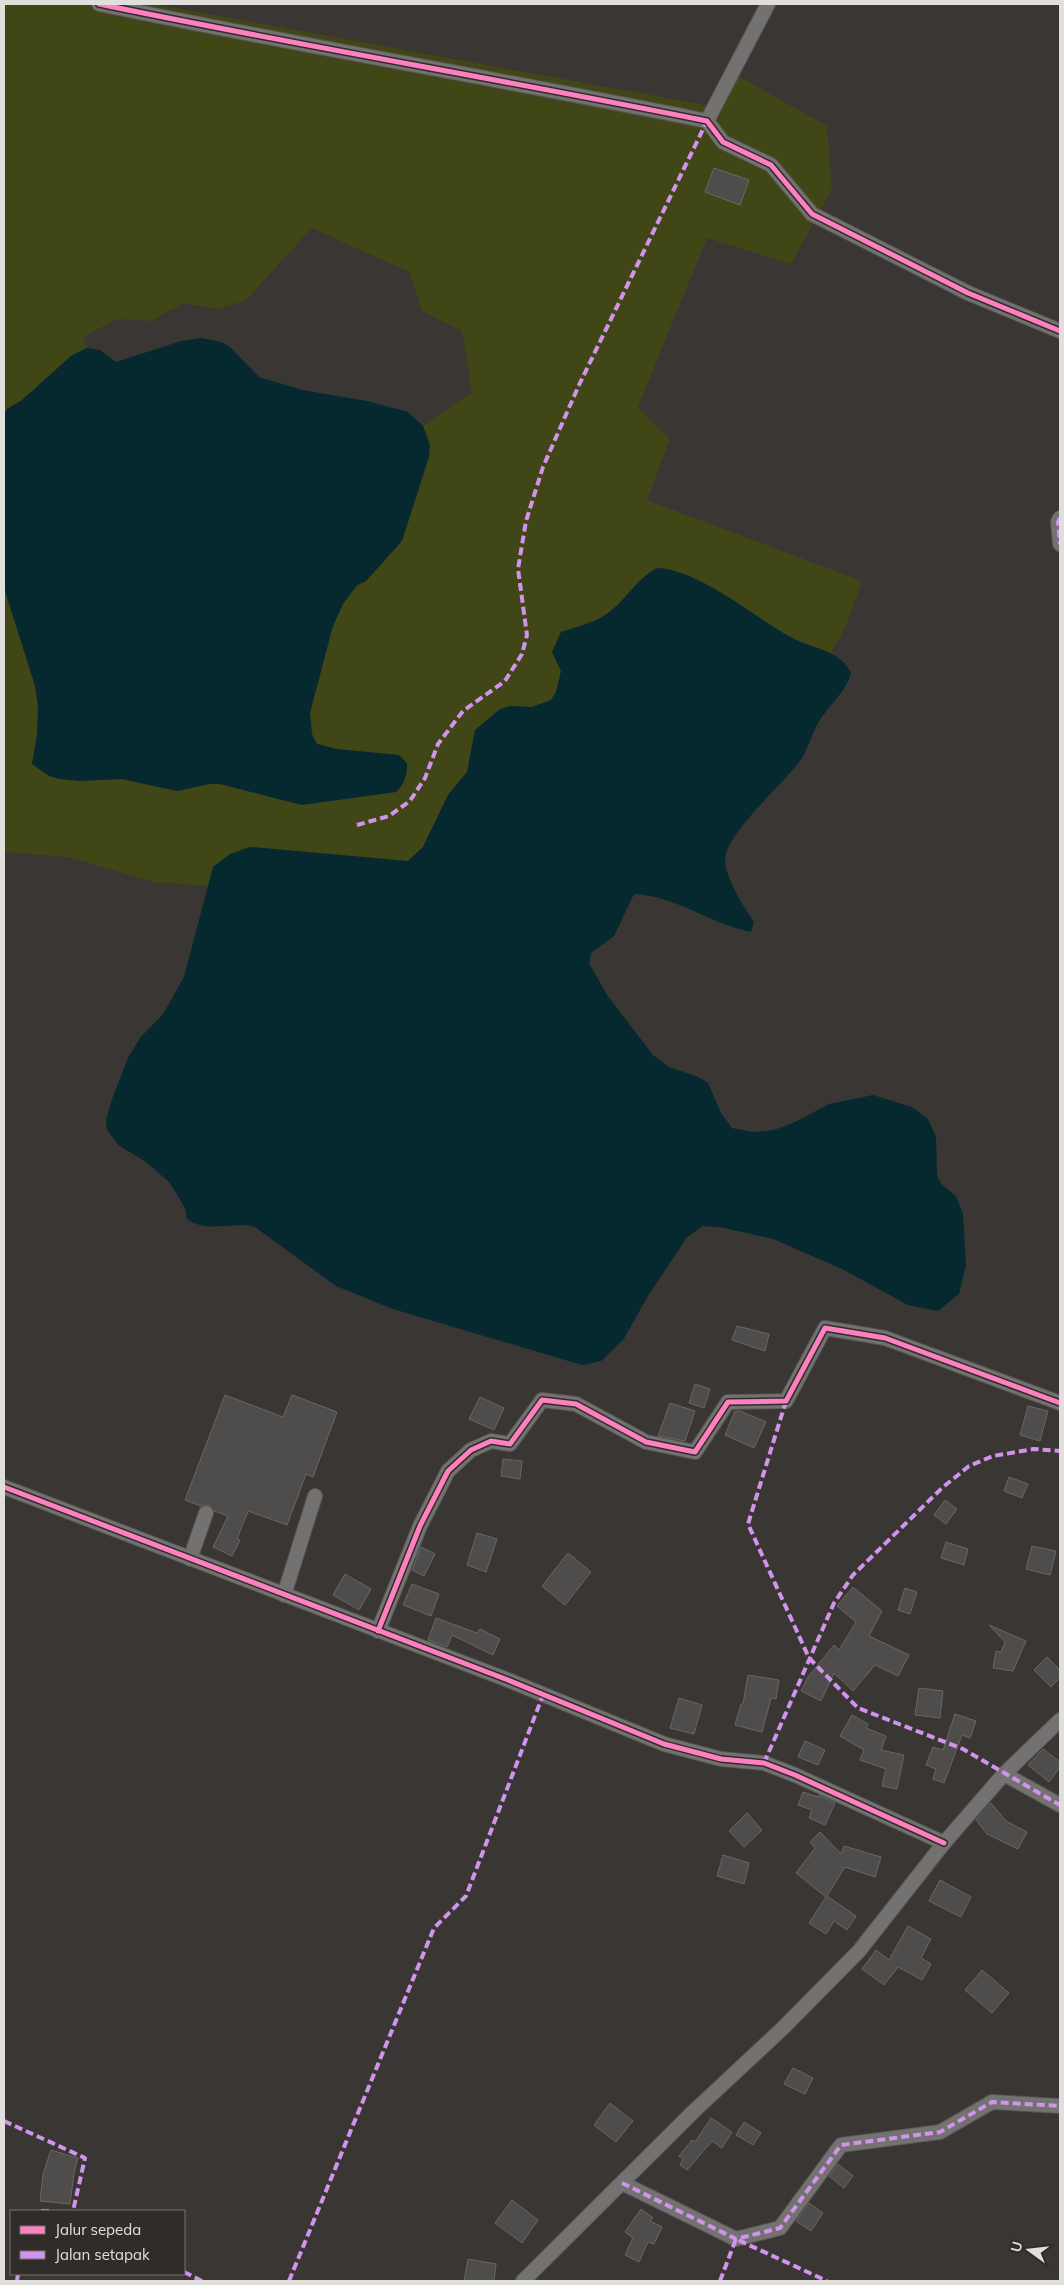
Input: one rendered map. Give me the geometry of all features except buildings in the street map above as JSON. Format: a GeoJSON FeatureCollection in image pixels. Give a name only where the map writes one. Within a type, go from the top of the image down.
{"type":"FeatureCollection","features":[{"type":"Feature","properties":{"kind":"street"},"geometry":{"type":"LineString","coordinates":[[99,4],[708,121],[723,142],[771,165],[812,214],[968,293],[1060,331]]}},
{"type":"Feature","properties":{"kind":"street"},"geometry":{"type":"LineString","coordinates":[[708,121],[768,4]]}},
{"type":"Feature","properties":{"kind":"street"},"geometry":{"type":"LineString","coordinates":[[1060,518],[1058,522],[1060,544]]}},
{"type":"Feature","properties":{"kind":"street"},"geometry":{"type":"LineString","coordinates":[[378,1631],[420,1526],[448,1471],[471,1450],[492,1441],[510,1444],[542,1400],[576,1404],[646,1442],[696,1452],[728,1402],[786,1401],[825,1328],[885,1338],[1060,1403]]}},
{"type":"Feature","properties":{"kind":"street"},"geometry":{"type":"LineString","coordinates":[[4,1487],[508,1680],[664,1744],[721,1759],[743,1760],[772,1766],[944,1844]]}},
{"type":"Feature","properties":{"kind":"street"},"geometry":{"type":"LineString","coordinates":[[284,1595],[315,1496]]}},
{"type":"Feature","properties":{"kind":"street"},"geometry":{"type":"LineString","coordinates":[[190,1559],[206,1513]]}},
{"type":"Feature","properties":{"kind":"street"},"geometry":{"type":"LineString","coordinates":[[523,2281],[694,2111],[783,2028],[859,1951],[944,1844],[1004,1774],[1060,1720]]}},
{"type":"Feature","properties":{"kind":"street"},"geometry":{"type":"LineString","coordinates":[[1004,1774],[1060,1805]]}},
{"type":"Feature","properties":{"kind":"street"},"geometry":{"type":"LineString","coordinates":[[622,2184],[736,2240],[780,2228],[841,2145],[940,2132],[992,2102],[1060,2106]]}},
{"type":"Feature","properties":{"kind":"green space"},"geometry":{"type":"Polygon","coordinates":[[[4,4],[154,4],[711,106],[728,70],[827,126],[832,189],[791,264],[707,238],[638,407],[670,439],[647,500],[862,581],[846,626],[831,653],[780,631],[734,601],[610,612],[601,618],[561,632],[552,652],[561,671],[556,692],[551,700],[532,707],[510,706],[475,730],[467,772],[448,795],[423,847],[408,861],[250,847],[213,867],[208,886],[153,882],[68,857],[4,852],[4,588],[29,663],[36,693],[38,721],[32,764],[80,781],[122,779],[177,791],[209,784],[220,784],[302,805],[399,755],[337,749],[317,744],[311,726],[311,706],[333,625],[339,611],[355,588],[366,581],[430,445],[423,426],[472,392],[462,331],[422,311],[409,272],[312,228],[245,301],[217,309],[184,303],[151,321],[117,319],[83,337],[87,348],[61,365],[4,414],[4,4]]]}},
{"type":"Feature","properties":{"kind":"water"},"geometry":{"type":"Polygon","coordinates":[[[202,338],[221,342],[230,347],[259,377],[302,390],[367,401],[408,412],[423,426],[430,445],[429,457],[402,541],[366,581],[357,585],[343,604],[333,626],[310,713],[312,735],[317,744],[337,749],[399,755],[407,763],[407,768],[402,786],[396,792],[302,805],[220,784],[209,784],[177,791],[122,779],[80,781],[59,779],[49,776],[32,764],[37,735],[38,706],[35,686],[4,588],[4,414],[7,409],[22,400],[72,355],[87,348],[100,350],[116,362],[181,341],[202,338]]]}},
{"type":"Feature","properties":{"kind":"water"},"geometry":{"type":"Polygon","coordinates":[[[657,568],[674,571],[708,585],[790,637],[832,654],[846,665],[851,673],[841,693],[818,723],[800,761],[744,824],[727,850],[726,868],[736,893],[754,922],[751,932],[721,923],[665,900],[634,894],[614,936],[591,953],[589,963],[607,995],[653,1055],[669,1067],[698,1077],[708,1083],[721,1113],[732,1128],[753,1132],[774,1130],[793,1123],[829,1104],[873,1095],[912,1107],[928,1119],[936,1137],[937,1175],[941,1184],[956,1196],[963,1214],[966,1265],[959,1294],[938,1311],[908,1305],[842,1269],[773,1239],[724,1228],[703,1226],[687,1237],[648,1296],[623,1340],[601,1361],[582,1365],[393,1309],[336,1286],[255,1227],[237,1225],[211,1227],[203,1226],[187,1219],[185,1208],[170,1183],[146,1162],[118,1145],[107,1130],[106,1120],[128,1058],[140,1038],[163,1014],[184,977],[213,867],[230,854],[250,847],[408,861],[423,847],[448,795],[467,772],[475,730],[500,709],[510,706],[532,707],[551,700],[556,692],[561,671],[552,652],[561,632],[603,616],[614,608],[643,577],[657,568]]]}},
{"type":"Feature","properties":{"kind":"marked path"},"geometry":{"type":"LineString","coordinates":[[357,825],[389,816],[410,801],[425,778],[438,744],[463,711],[505,681],[522,654],[527,635],[518,569],[526,521],[543,467],[579,385],[707,121],[709,123]]}},
{"type":"Feature","properties":{"kind":"marked path"},"geometry":{"type":"LineString","coordinates":[[1060,518],[1058,522],[1060,544]]}},
{"type":"Feature","properties":{"kind":"marked path"},"geometry":{"type":"LineString","coordinates":[[786,1401],[748,1524],[809,1658],[858,1708],[963,1749],[1060,1805]]}},
{"type":"Feature","properties":{"kind":"marked path"},"geometry":{"type":"LineString","coordinates":[[764,1763],[834,1603],[853,1575],[942,1488],[969,1466],[993,1456],[1034,1449],[1060,1451]]}},
{"type":"Feature","properties":{"kind":"marked path"},"geometry":{"type":"LineString","coordinates":[[289,2281],[434,1928],[466,1896],[543,1695]]}},
{"type":"Feature","properties":{"kind":"marked path"},"geometry":{"type":"LineString","coordinates":[[622,2183],[736,2239],[780,2228],[841,2145],[940,2132],[992,2102],[1060,2106]]}},
{"type":"Feature","properties":{"kind":"marked path"},"geometry":{"type":"LineString","coordinates":[[4,2121],[85,2158],[73,2210]]}},
{"type":"Feature","properties":{"kind":"marked path"},"geometry":{"type":"LineString","coordinates":[[720,2281],[736,2239],[827,2281]]}},
{"type":"Feature","properties":{"kind":"marked path"},"geometry":{"type":"LineString","coordinates":[[185,2272],[202,2281]]}},
{"type":"Feature","properties":{"kind":"marked path"},"geometry":{"type":"LineString","coordinates":[[17,2281],[18,2275]]}},
{"type":"Feature","properties":{"kind":"cycle path"},"geometry":{"type":"LineString","coordinates":[[99,4],[707,121],[723,142],[771,165],[812,214],[968,293],[1060,331]]}},
{"type":"Feature","properties":{"kind":"cycle path"},"geometry":{"type":"LineString","coordinates":[[378,1631],[420,1526],[448,1471],[471,1450],[491,1441],[510,1444],[542,1400],[576,1404],[646,1442],[695,1452],[728,1402],[786,1401],[825,1328],[885,1338],[1060,1403]]}},
{"type":"Feature","properties":{"kind":"cycle path"},"geometry":{"type":"LineString","coordinates":[[4,1487],[508,1680],[664,1744],[721,1759],[764,1763],[795,1775],[944,1843]]}}]}
